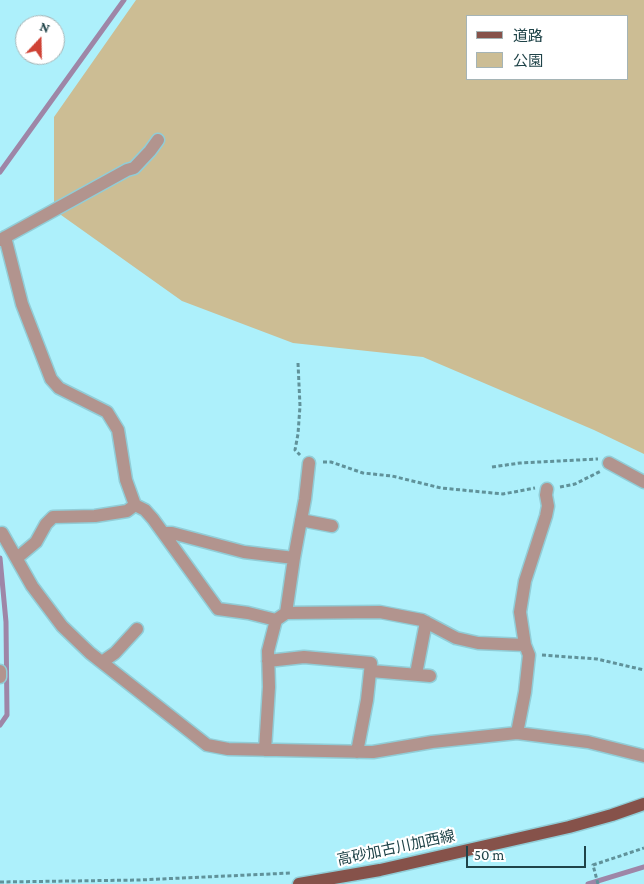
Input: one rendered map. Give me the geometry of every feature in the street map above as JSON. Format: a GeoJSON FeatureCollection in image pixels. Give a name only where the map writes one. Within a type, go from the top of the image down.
{"type":"FeatureCollection","features":[{"type":"Feature","properties":{"kind":"main road","name":"高砂加古川加西線"},"geometry":{"type":"LineString","coordinates":[[297,878],[380,870],[568,827],[644,804]]}},
{"type":"Feature","properties":{"kind":"street"},"geometry":{"type":"LineString","coordinates":[[158,140],[134,168],[127,170],[2,239],[22,304],[51,379],[59,388],[107,412],[118,430],[126,480],[135,505],[145,510],[218,609],[281,616],[380,612],[402,615],[426,622],[456,638],[527,650]]}},
{"type":"Feature","properties":{"kind":"street"},"geometry":{"type":"LineString","coordinates":[[609,463],[644,482]]}},
{"type":"Feature","properties":{"kind":"street"},"geometry":{"type":"LineString","coordinates":[[265,750],[269,687],[268,651],[281,616],[294,558],[309,464]]}},
{"type":"Feature","properties":{"kind":"street"},"geometry":{"type":"LineString","coordinates":[[517,733],[525,692],[527,650],[520,612],[525,581],[546,516],[548,506],[547,489]]}},
{"type":"Feature","properties":{"kind":"street"},"geometry":{"type":"LineString","coordinates":[[17,558],[36,542],[46,524],[53,517],[95,516],[127,511],[135,505]]}},
{"type":"Feature","properties":{"kind":"street"},"geometry":{"type":"LineString","coordinates":[[301,520],[332,526]]}},
{"type":"Feature","properties":{"kind":"street"},"geometry":{"type":"LineString","coordinates":[[0,534],[2,533],[32,586],[62,626],[102,662],[207,745],[228,749],[373,752],[432,742],[517,733],[588,742],[644,756]]}},
{"type":"Feature","properties":{"kind":"street"},"geometry":{"type":"LineString","coordinates":[[163,533],[172,533],[244,552],[294,558]]}},
{"type":"Feature","properties":{"kind":"street"},"geometry":{"type":"LineString","coordinates":[[416,674],[426,622]]}},
{"type":"Feature","properties":{"kind":"street"},"geometry":{"type":"LineString","coordinates":[[102,662],[137,630]]}},
{"type":"Feature","properties":{"kind":"street"},"geometry":{"type":"LineString","coordinates":[[268,661],[304,657],[371,662],[357,752]]}},
{"type":"Feature","properties":{"kind":"street"},"geometry":{"type":"LineString","coordinates":[[0,670],[0,677]]}},
{"type":"Feature","properties":{"kind":"street"},"geometry":{"type":"LineString","coordinates":[[371,671],[430,676]]}},
{"type":"Feature","properties":{"kind":"path"},"geometry":{"type":"LineString","coordinates":[[298,362],[300,406],[295,450],[309,464],[331,462],[363,473],[392,476],[441,488],[503,494],[539,487],[547,489],[575,484],[601,471],[609,463],[600,459],[592,459],[492,466]]}},
{"type":"Feature","properties":{"kind":"path"},"geometry":{"type":"LineString","coordinates":[[527,650],[597,659],[644,670]]}},
{"type":"Feature","properties":{"kind":"path"},"geometry":{"type":"LineString","coordinates":[[598,884],[593,865],[644,848]]}},
{"type":"Feature","properties":{"kind":"path"},"geometry":{"type":"LineString","coordinates":[[0,882],[297,878]]}},
{"type":"Feature","properties":{"kind":"green space"},"geometry":{"type":"Polygon","coordinates":[[[136,0],[644,0],[644,454],[594,430],[423,357],[293,343],[182,301],[54,210],[54,117],[136,0]]]}},
{"type":"Feature","properties":{"kind":"waterway"},"geometry":{"type":"LineString","coordinates":[[0,172],[124,0]]}},
{"type":"Feature","properties":{"kind":"waterway"},"geometry":{"type":"LineString","coordinates":[[0,558],[6,622],[7,715],[0,725]]}},
{"type":"Feature","properties":{"kind":"waterway"},"geometry":{"type":"LineString","coordinates":[[588,884],[644,867]]}}]}
